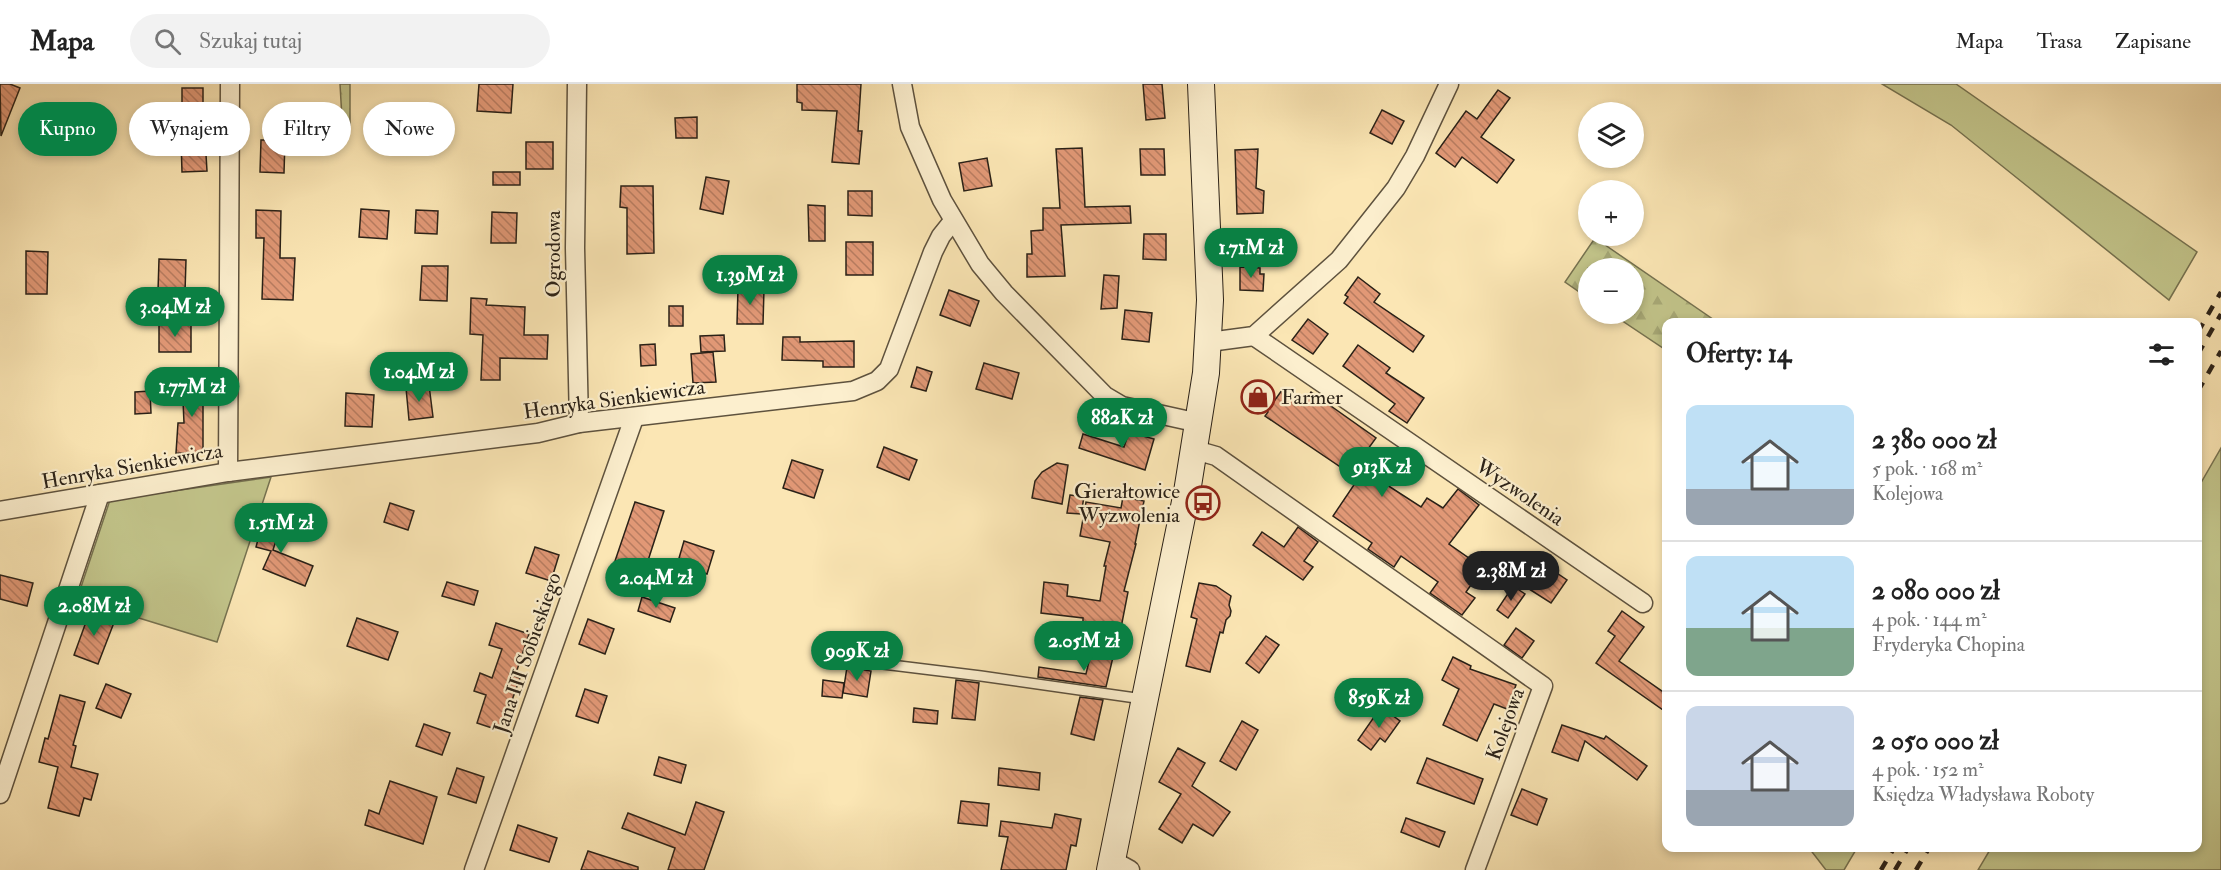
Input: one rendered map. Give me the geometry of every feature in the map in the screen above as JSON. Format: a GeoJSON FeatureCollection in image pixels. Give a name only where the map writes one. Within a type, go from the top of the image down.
{"type":"FeatureCollection","features":[{"type":"Feature","properties":{"kind":"main road"},"geometry":{"type":"LineString","coordinates":[[1117,867],[1145,699],[1195,450],[1209,342],[1209,265],[1202,84]]}},
{"type":"Feature","properties":{"kind":"street"},"geometry":{"type":"LineString","coordinates":[[228,472],[230,84]]}},
{"type":"Feature","properties":{"kind":"street","name":"Ogrodowa"},"geometry":{"type":"LineString","coordinates":[[577,84],[575,248],[579,423]]}},
{"type":"Feature","properties":{"kind":"street"},"geometry":{"type":"LineString","coordinates":[[902,84],[910,127],[953,221],[980,264],[1004,293],[1105,396],[1130,408],[1199,423]]}},
{"type":"Feature","properties":{"kind":"street"},"geometry":{"type":"LineString","coordinates":[[1209,342],[1254,336],[1322,277],[1352,246],[1396,188],[1419,148],[1449,84]]}},
{"type":"Feature","properties":{"kind":"street","name":"Henryka Sienkiewicza"},"geometry":{"type":"LineString","coordinates":[[0,511],[228,472],[538,432],[579,423],[853,391],[877,381],[889,369],[933,252],[941,236],[953,221]]}},
{"type":"Feature","properties":{"kind":"street","name":"Wyzwolenia"},"geometry":{"type":"LineString","coordinates":[[1254,336],[1643,603]]}},
{"type":"Feature","properties":{"kind":"street","name":"Jana III Sobieskiego"},"geometry":{"type":"LineString","coordinates":[[474,870],[634,418]]}},
{"type":"Feature","properties":{"kind":"street","name":"Kolejowa"},"geometry":{"type":"LineString","coordinates":[[1195,450],[1216,456],[1543,686],[1475,870]]}},
{"type":"Feature","properties":{"kind":"street"},"geometry":{"type":"LineString","coordinates":[[0,794],[68,596],[100,494]]}},
{"type":"Feature","properties":{"kind":"lane"},"geometry":{"type":"LineString","coordinates":[[842,659],[1001,678],[1145,699]]}},
{"type":"Feature","properties":{"kind":"green space"},"geometry":{"type":"Polygon","coordinates":[[[340,84],[350,84],[350,102],[341,102],[340,84]]]}},
{"type":"Feature","properties":{"kind":"green space"},"geometry":{"type":"Polygon","coordinates":[[[1882,84],[1956,84],[2197,252],[2169,300],[1951,125],[1882,84]]]}},
{"type":"Feature","properties":{"kind":"green space"},"geometry":{"type":"Polygon","coordinates":[[[1590,246],[1607,246],[1624,258],[1581,258],[1590,246]]]}},
{"type":"Feature","properties":{"kind":"green space"},"geometry":{"type":"Polygon","coordinates":[[[1578,263],[1578,291],[1565,282],[1578,263]]]}},
{"type":"Feature","properties":{"kind":"green space"},"geometry":{"type":"Polygon","coordinates":[[[1644,272],[1711,318],[1662,318],[1662,347],[1627,324],[1644,324],[1644,272]]]}},
{"type":"Feature","properties":{"kind":"green space"},"geometry":{"type":"Polygon","coordinates":[[[2221,448],[2221,870],[1978,870],[1989,852],[2202,852],[2202,481],[2221,448]]]}},
{"type":"Feature","properties":{"kind":"green space"},"geometry":{"type":"Polygon","coordinates":[[[271,477],[217,642],[77,599],[110,500],[271,477]]]}},
{"type":"Feature","properties":{"kind":"green space"},"geometry":{"type":"Polygon","coordinates":[[[1812,852],[1855,852],[1844,870],[1826,870],[1812,852]]]}},
{"type":"Feature","properties":{"kind":"building"},"geometry":{"type":"Polygon","coordinates":[[[0,84],[10,84],[20,88],[1,136],[0,84]]]}},
{"type":"Feature","properties":{"kind":"building"},"geometry":{"type":"Polygon","coordinates":[[[479,84],[513,84],[511,113],[477,111],[479,84]]]}},
{"type":"Feature","properties":{"kind":"building"},"geometry":{"type":"Polygon","coordinates":[[[797,84],[861,84],[858,131],[862,131],[859,164],[832,162],[837,111],[802,110],[802,103],[797,102],[797,84]]]}},
{"type":"Feature","properties":{"kind":"building"},"geometry":{"type":"Polygon","coordinates":[[[1143,84],[1162,84],[1165,118],[1146,120],[1143,84]]]}},
{"type":"Feature","properties":{"kind":"building"},"geometry":{"type":"Polygon","coordinates":[[[182,88],[203,88],[203,102],[182,102],[182,88]]]}},
{"type":"Feature","properties":{"kind":"building"},"geometry":{"type":"Polygon","coordinates":[[[1498,90],[1510,98],[1481,137],[1514,160],[1497,183],[1462,157],[1455,167],[1436,153],[1466,111],[1477,119],[1498,90]]]}},
{"type":"Feature","properties":{"kind":"building"},"geometry":{"type":"Polygon","coordinates":[[[1382,110],[1404,121],[1392,144],[1370,133],[1382,110]]]}},
{"type":"Feature","properties":{"kind":"building"},"geometry":{"type":"Polygon","coordinates":[[[697,117],[697,138],[676,138],[675,118],[697,117]]]}},
{"type":"Feature","properties":{"kind":"building"},"geometry":{"type":"Polygon","coordinates":[[[262,140],[262,156],[285,156],[284,173],[260,172],[262,140]]]}},
{"type":"Feature","properties":{"kind":"building"},"geometry":{"type":"Polygon","coordinates":[[[526,142],[553,142],[553,169],[526,169],[526,142]]]}},
{"type":"Feature","properties":{"kind":"building"},"geometry":{"type":"Polygon","coordinates":[[[1082,148],[1085,207],[1130,206],[1131,223],[1061,225],[1065,276],[1027,277],[1027,254],[1032,254],[1031,231],[1043,230],[1043,208],[1060,208],[1056,149],[1082,148]]]}},
{"type":"Feature","properties":{"kind":"building"},"geometry":{"type":"Polygon","coordinates":[[[1140,149],[1164,149],[1165,175],[1141,175],[1140,149]]]}},
{"type":"Feature","properties":{"kind":"building"},"geometry":{"type":"Polygon","coordinates":[[[1258,149],[1256,188],[1264,191],[1263,213],[1237,214],[1235,150],[1258,149]]]}},
{"type":"Feature","properties":{"kind":"building"},"geometry":{"type":"Polygon","coordinates":[[[182,156],[206,156],[207,171],[182,172],[182,156]]]}},
{"type":"Feature","properties":{"kind":"building"},"geometry":{"type":"Polygon","coordinates":[[[987,158],[992,186],[964,191],[959,163],[987,158]]]}},
{"type":"Feature","properties":{"kind":"building"},"geometry":{"type":"Polygon","coordinates":[[[493,172],[520,172],[520,185],[493,185],[493,172]]]}},
{"type":"Feature","properties":{"kind":"building"},"geometry":{"type":"Polygon","coordinates":[[[706,177],[729,181],[723,214],[700,209],[706,177]]]}},
{"type":"Feature","properties":{"kind":"building"},"geometry":{"type":"Polygon","coordinates":[[[621,186],[653,186],[654,253],[627,254],[627,208],[620,207],[621,186]]]}},
{"type":"Feature","properties":{"kind":"building"},"geometry":{"type":"Polygon","coordinates":[[[848,191],[872,191],[872,216],[848,215],[848,191]]]}},
{"type":"Feature","properties":{"kind":"building"},"geometry":{"type":"Polygon","coordinates":[[[808,205],[825,206],[825,241],[809,241],[808,205]]]}},
{"type":"Feature","properties":{"kind":"building"},"geometry":{"type":"Polygon","coordinates":[[[361,209],[389,211],[387,239],[359,237],[361,209]]]}},
{"type":"Feature","properties":{"kind":"building"},"geometry":{"type":"Polygon","coordinates":[[[256,210],[281,211],[280,258],[295,258],[293,300],[262,299],[264,238],[256,238],[256,210]]]}},
{"type":"Feature","properties":{"kind":"building"},"geometry":{"type":"Polygon","coordinates":[[[416,210],[438,211],[437,234],[415,233],[416,210]]]}},
{"type":"Feature","properties":{"kind":"building"},"geometry":{"type":"Polygon","coordinates":[[[492,212],[517,213],[516,243],[491,243],[492,212]]]}},
{"type":"Feature","properties":{"kind":"building"},"geometry":{"type":"Polygon","coordinates":[[[1144,234],[1166,234],[1166,260],[1143,259],[1144,234]]]}},
{"type":"Feature","properties":{"kind":"building"},"geometry":{"type":"Polygon","coordinates":[[[846,242],[873,242],[873,275],[846,275],[846,242]]]}},
{"type":"Feature","properties":{"kind":"building"},"geometry":{"type":"Polygon","coordinates":[[[26,251],[48,252],[47,294],[26,294],[26,251]]]}},
{"type":"Feature","properties":{"kind":"building"},"geometry":{"type":"Polygon","coordinates":[[[159,259],[186,260],[185,292],[158,291],[159,259]]]}},
{"type":"Feature","properties":{"kind":"building"},"geometry":{"type":"Polygon","coordinates":[[[422,266],[448,266],[447,301],[420,300],[422,266]]]}},
{"type":"Feature","properties":{"kind":"building"},"geometry":{"type":"Polygon","coordinates":[[[1240,267],[1260,268],[1260,274],[1264,274],[1263,291],[1240,290],[1240,267]]]}},
{"type":"Feature","properties":{"kind":"building"},"geometry":{"type":"Polygon","coordinates":[[[1104,275],[1119,276],[1117,308],[1101,309],[1104,275]]]}},
{"type":"Feature","properties":{"kind":"building"},"geometry":{"type":"Polygon","coordinates":[[[1358,277],[1380,294],[1374,302],[1424,336],[1413,352],[1344,303],[1348,297],[1345,295],[1358,277]]]}},
{"type":"Feature","properties":{"kind":"building"},"geometry":{"type":"Polygon","coordinates":[[[738,288],[764,289],[763,324],[737,324],[738,288]]]}},
{"type":"Feature","properties":{"kind":"building"},"geometry":{"type":"Polygon","coordinates":[[[949,290],[979,301],[970,326],[940,315],[949,290]]]}},
{"type":"Feature","properties":{"kind":"building"},"geometry":{"type":"Polygon","coordinates":[[[471,298],[487,299],[486,305],[525,307],[524,335],[548,335],[547,359],[500,358],[500,380],[481,380],[483,335],[470,334],[471,298]]]}},
{"type":"Feature","properties":{"kind":"building"},"geometry":{"type":"Polygon","coordinates":[[[669,306],[683,306],[683,326],[669,326],[669,306]]]}},
{"type":"Feature","properties":{"kind":"building"},"geometry":{"type":"Polygon","coordinates":[[[1125,310],[1152,313],[1149,342],[1122,339],[1125,310]]]}},
{"type":"Feature","properties":{"kind":"building"},"geometry":{"type":"Polygon","coordinates":[[[1308,319],[1328,334],[1313,354],[1292,340],[1308,319]]]}},
{"type":"Feature","properties":{"kind":"building"},"geometry":{"type":"Polygon","coordinates":[[[159,324],[191,324],[191,352],[159,352],[159,324]]]}},
{"type":"Feature","properties":{"kind":"building"},"geometry":{"type":"Polygon","coordinates":[[[724,335],[725,351],[701,352],[700,336],[724,335]]]}},
{"type":"Feature","properties":{"kind":"building"},"geometry":{"type":"Polygon","coordinates":[[[783,337],[800,337],[800,342],[854,341],[854,367],[823,367],[823,361],[782,360],[783,337]]]}},
{"type":"Feature","properties":{"kind":"building"},"geometry":{"type":"Polygon","coordinates":[[[655,344],[656,365],[641,366],[640,345],[655,344]]]}},
{"type":"Feature","properties":{"kind":"building"},"geometry":{"type":"Polygon","coordinates":[[[1358,345],[1390,368],[1386,373],[1424,398],[1407,423],[1389,411],[1395,404],[1343,366],[1358,345]]]}},
{"type":"Feature","properties":{"kind":"building"},"geometry":{"type":"Polygon","coordinates":[[[713,352],[716,382],[693,383],[691,354],[713,352]]]}},
{"type":"Feature","properties":{"kind":"building"},"geometry":{"type":"Polygon","coordinates":[[[379,360],[399,360],[399,380],[378,380],[379,360]]]}},
{"type":"Feature","properties":{"kind":"building"},"geometry":{"type":"Polygon","coordinates":[[[984,363],[1019,373],[1012,399],[976,389],[984,363]]]}},
{"type":"Feature","properties":{"kind":"building"},"geometry":{"type":"Polygon","coordinates":[[[917,367],[932,372],[926,391],[911,387],[917,367]]]}},
{"type":"Feature","properties":{"kind":"building"},"geometry":{"type":"Polygon","coordinates":[[[182,378],[203,378],[203,454],[176,453],[178,423],[184,423],[182,378]]]}},
{"type":"Feature","properties":{"kind":"building"},"geometry":{"type":"Polygon","coordinates":[[[429,385],[433,417],[409,420],[406,388],[429,385]]]}},
{"type":"Feature","properties":{"kind":"building"},"geometry":{"type":"Polygon","coordinates":[[[1254,385],[1275,400],[1282,390],[1303,404],[1311,392],[1376,438],[1365,453],[1395,474],[1387,485],[1421,507],[1427,498],[1443,508],[1458,489],[1479,505],[1449,544],[1483,568],[1466,592],[1475,598],[1462,615],[1430,593],[1438,582],[1401,556],[1394,567],[1368,549],[1372,543],[1333,516],[1358,479],[1265,416],[1268,412],[1246,397],[1254,385]]]}},
{"type":"Feature","properties":{"kind":"building"},"geometry":{"type":"Polygon","coordinates":[[[150,391],[151,413],[135,414],[135,392],[150,391]]]}},
{"type":"Feature","properties":{"kind":"building"},"geometry":{"type":"Polygon","coordinates":[[[346,393],[374,395],[372,427],[345,426],[346,393]]]}},
{"type":"Feature","properties":{"kind":"building"},"geometry":{"type":"Polygon","coordinates":[[[1129,432],[1154,439],[1145,470],[1079,448],[1083,434],[1124,447],[1129,432]]]}},
{"type":"Feature","properties":{"kind":"building"},"geometry":{"type":"Polygon","coordinates":[[[884,447],[917,460],[909,480],[877,467],[884,447]]]}},
{"type":"Feature","properties":{"kind":"building"},"geometry":{"type":"Polygon","coordinates":[[[792,460],[823,470],[814,498],[783,488],[792,460]]]}},
{"type":"Feature","properties":{"kind":"building"},"geometry":{"type":"Polygon","coordinates":[[[1057,463],[1068,465],[1062,504],[1032,498],[1035,481],[1042,472],[1057,463]]]}},
{"type":"Feature","properties":{"kind":"building"},"geometry":{"type":"Polygon","coordinates":[[[1070,495],[1084,497],[1081,514],[1067,513],[1070,495]]]}},
{"type":"Feature","properties":{"kind":"building"},"geometry":{"type":"Polygon","coordinates":[[[1123,497],[1144,501],[1124,591],[1128,592],[1121,628],[1083,623],[1083,618],[1041,613],[1044,582],[1068,585],[1067,596],[1100,601],[1106,566],[1104,566],[1110,542],[1080,536],[1086,502],[1121,508],[1123,497]]]}},
{"type":"Feature","properties":{"kind":"building"},"geometry":{"type":"Polygon","coordinates":[[[635,502],[664,511],[644,573],[614,564],[635,502]]]}},
{"type":"Feature","properties":{"kind":"building"},"geometry":{"type":"Polygon","coordinates":[[[390,503],[414,511],[408,530],[384,522],[390,503]]]}},
{"type":"Feature","properties":{"kind":"building"},"geometry":{"type":"Polygon","coordinates":[[[265,513],[283,518],[273,550],[313,566],[305,586],[263,569],[271,551],[256,547],[265,513]]]}},
{"type":"Feature","properties":{"kind":"building"},"geometry":{"type":"Polygon","coordinates":[[[1298,527],[1318,542],[1304,561],[1313,567],[1303,580],[1253,545],[1262,532],[1284,547],[1298,527]]]}},
{"type":"Feature","properties":{"kind":"building"},"geometry":{"type":"Polygon","coordinates":[[[684,541],[714,551],[707,574],[677,565],[684,541]]]}},
{"type":"Feature","properties":{"kind":"building"},"geometry":{"type":"Polygon","coordinates":[[[535,547],[559,555],[551,581],[526,573],[535,547]]]}},
{"type":"Feature","properties":{"kind":"building"},"geometry":{"type":"Polygon","coordinates":[[[1545,565],[1567,580],[1551,603],[1529,589],[1545,565]]]}},
{"type":"Feature","properties":{"kind":"building"},"geometry":{"type":"Polygon","coordinates":[[[0,575],[33,583],[27,606],[0,599],[0,575]]]}},
{"type":"Feature","properties":{"kind":"building"},"geometry":{"type":"Polygon","coordinates":[[[447,582],[478,591],[474,605],[442,596],[447,582]]]}},
{"type":"Feature","properties":{"kind":"building"},"geometry":{"type":"Polygon","coordinates":[[[1199,583],[1216,586],[1231,596],[1230,616],[1226,620],[1223,633],[1220,632],[1210,672],[1186,666],[1197,619],[1191,617],[1199,583]]]}},
{"type":"Feature","properties":{"kind":"building"},"geometry":{"type":"Polygon","coordinates":[[[1513,586],[1525,594],[1508,618],[1497,610],[1513,586]]]}},
{"type":"Feature","properties":{"kind":"building"},"geometry":{"type":"Polygon","coordinates":[[[642,597],[675,608],[670,622],[638,611],[642,597]]]}},
{"type":"Feature","properties":{"kind":"building"},"geometry":{"type":"Polygon","coordinates":[[[90,611],[115,620],[98,664],[74,655],[90,611]]]}},
{"type":"Feature","properties":{"kind":"building"},"geometry":{"type":"Polygon","coordinates":[[[1622,611],[1644,627],[1619,661],[1662,691],[1662,709],[1596,663],[1615,636],[1608,631],[1622,611]]]}},
{"type":"Feature","properties":{"kind":"building"},"geometry":{"type":"Polygon","coordinates":[[[357,618],[398,632],[388,660],[347,646],[357,618]]]}},
{"type":"Feature","properties":{"kind":"building"},"geometry":{"type":"Polygon","coordinates":[[[588,619],[614,629],[605,654],[579,644],[588,619]]]}},
{"type":"Feature","properties":{"kind":"building"},"geometry":{"type":"Polygon","coordinates":[[[496,623],[529,634],[515,676],[520,678],[501,731],[477,723],[486,695],[474,691],[480,673],[492,678],[502,649],[489,645],[496,623]]]}},
{"type":"Feature","properties":{"kind":"building"},"geometry":{"type":"Polygon","coordinates":[[[1516,628],[1534,641],[1522,658],[1504,645],[1516,628]]]}},
{"type":"Feature","properties":{"kind":"building"},"geometry":{"type":"Polygon","coordinates":[[[1266,636],[1279,645],[1259,673],[1246,663],[1266,636]]]}},
{"type":"Feature","properties":{"kind":"building"},"geometry":{"type":"Polygon","coordinates":[[[1091,653],[1113,657],[1106,687],[1038,677],[1039,667],[1086,674],[1091,653]]]}},
{"type":"Feature","properties":{"kind":"building"},"geometry":{"type":"Polygon","coordinates":[[[1453,657],[1471,666],[1470,669],[1516,685],[1507,709],[1494,704],[1477,741],[1443,725],[1459,689],[1442,680],[1453,657]]]}},
{"type":"Feature","properties":{"kind":"building"},"geometry":{"type":"Polygon","coordinates":[[[847,667],[871,671],[867,697],[843,693],[847,667]]]}},
{"type":"Feature","properties":{"kind":"building"},"geometry":{"type":"Polygon","coordinates":[[[823,680],[844,683],[842,698],[822,696],[823,680]]]}},
{"type":"Feature","properties":{"kind":"building"},"geometry":{"type":"Polygon","coordinates":[[[956,680],[979,683],[975,720],[952,718],[956,680]]]}},
{"type":"Feature","properties":{"kind":"building"},"geometry":{"type":"Polygon","coordinates":[[[106,684],[131,694],[121,718],[96,708],[106,684]]]}},
{"type":"Feature","properties":{"kind":"building"},"geometry":{"type":"Polygon","coordinates":[[[585,689],[607,696],[598,723],[576,716],[585,689]]]}},
{"type":"Feature","properties":{"kind":"building"},"geometry":{"type":"Polygon","coordinates":[[[60,695],[85,702],[73,745],[76,746],[71,767],[98,774],[91,800],[84,798],[79,816],[48,808],[58,767],[39,762],[60,695]]]}},
{"type":"Feature","properties":{"kind":"building"},"geometry":{"type":"Polygon","coordinates":[[[1080,697],[1103,700],[1094,740],[1071,734],[1080,697]]]}},
{"type":"Feature","properties":{"kind":"building"},"geometry":{"type":"Polygon","coordinates":[[[1381,707],[1400,721],[1385,742],[1380,738],[1371,750],[1358,740],[1381,707]]]}},
{"type":"Feature","properties":{"kind":"building"},"geometry":{"type":"Polygon","coordinates":[[[914,708],[938,711],[937,724],[913,722],[914,708]]]}},
{"type":"Feature","properties":{"kind":"building"},"geometry":{"type":"Polygon","coordinates":[[[1242,721],[1258,730],[1236,770],[1220,761],[1242,721]]]}},
{"type":"Feature","properties":{"kind":"building"},"geometry":{"type":"Polygon","coordinates":[[[424,724],[450,733],[442,755],[416,746],[424,724]]]}},
{"type":"Feature","properties":{"kind":"building"},"geometry":{"type":"Polygon","coordinates":[[[1562,725],[1604,739],[1606,736],[1647,766],[1637,780],[1585,741],[1578,761],[1552,752],[1562,725]]]}},
{"type":"Feature","properties":{"kind":"building"},"geometry":{"type":"Polygon","coordinates":[[[1178,748],[1205,763],[1192,786],[1230,812],[1213,836],[1193,824],[1182,843],[1159,829],[1181,794],[1159,782],[1178,748]]]}},
{"type":"Feature","properties":{"kind":"building"},"geometry":{"type":"Polygon","coordinates":[[[659,757],[686,765],[681,783],[654,775],[659,757]]]}},
{"type":"Feature","properties":{"kind":"building"},"geometry":{"type":"Polygon","coordinates":[[[1427,758],[1483,779],[1474,804],[1417,783],[1427,758]]]}},
{"type":"Feature","properties":{"kind":"building"},"geometry":{"type":"Polygon","coordinates":[[[457,768],[484,777],[476,803],[448,794],[457,768]]]}},
{"type":"Feature","properties":{"kind":"building"},"geometry":{"type":"Polygon","coordinates":[[[999,768],[1040,773],[1039,790],[998,785],[999,768]]]}},
{"type":"Feature","properties":{"kind":"building"},"geometry":{"type":"Polygon","coordinates":[[[390,781],[437,797],[423,844],[365,825],[369,810],[379,814],[390,781]]]}},
{"type":"Feature","properties":{"kind":"building"},"geometry":{"type":"Polygon","coordinates":[[[1522,789],[1547,799],[1537,825],[1511,815],[1522,789]]]}},
{"type":"Feature","properties":{"kind":"building"},"geometry":{"type":"Polygon","coordinates":[[[961,801],[989,804],[987,826],[958,823],[961,801]]]}},
{"type":"Feature","properties":{"kind":"building"},"geometry":{"type":"Polygon","coordinates":[[[696,802],[724,812],[704,870],[668,870],[675,848],[622,828],[628,813],[685,835],[696,802]]]}},
{"type":"Feature","properties":{"kind":"building"},"geometry":{"type":"Polygon","coordinates":[[[1055,814],[1081,819],[1076,846],[1071,845],[1066,870],[1001,870],[1008,837],[999,836],[1001,821],[1052,828],[1055,814]]]}},
{"type":"Feature","properties":{"kind":"building"},"geometry":{"type":"Polygon","coordinates":[[[1406,818],[1445,832],[1439,847],[1401,832],[1406,818]]]}},
{"type":"Feature","properties":{"kind":"building"},"geometry":{"type":"Polygon","coordinates":[[[518,825],[557,838],[549,862],[510,850],[518,825]]]}},
{"type":"Feature","properties":{"kind":"building"},"geometry":{"type":"Polygon","coordinates":[[[588,851],[638,867],[638,870],[581,870],[588,851]]]}},
{"type":"Feature","properties":{"kind":"railway"},"geometry":{"type":"LineString","coordinates":[[2202,325],[2221,292]]}},
{"type":"Feature","properties":{"kind":"railway"},"geometry":{"type":"LineString","coordinates":[[2202,347],[2221,314]]}},
{"type":"Feature","properties":{"kind":"railway"},"geometry":{"type":"LineString","coordinates":[[2202,384],[2221,351]]}},
{"type":"Feature","properties":{"kind":"railway"},"geometry":{"type":"LineString","coordinates":[[1881,870],[1892,852]]}},
{"type":"Feature","properties":{"kind":"railway"},"geometry":{"type":"LineString","coordinates":[[1895,870],[1906,852]]}},
{"type":"Feature","properties":{"kind":"railway"},"geometry":{"type":"LineString","coordinates":[[1916,870],[1927,852]]}},
{"type":"Feature","properties":{"kind":"place","name":"Farmer"},"geometry":{"type":"Point","coordinates":[1258,397]}},
{"type":"Feature","properties":{"kind":"place","name":"Gierałtowice Wyzwolenia"},"geometry":{"type":"Point","coordinates":[1203,503]}}]}
